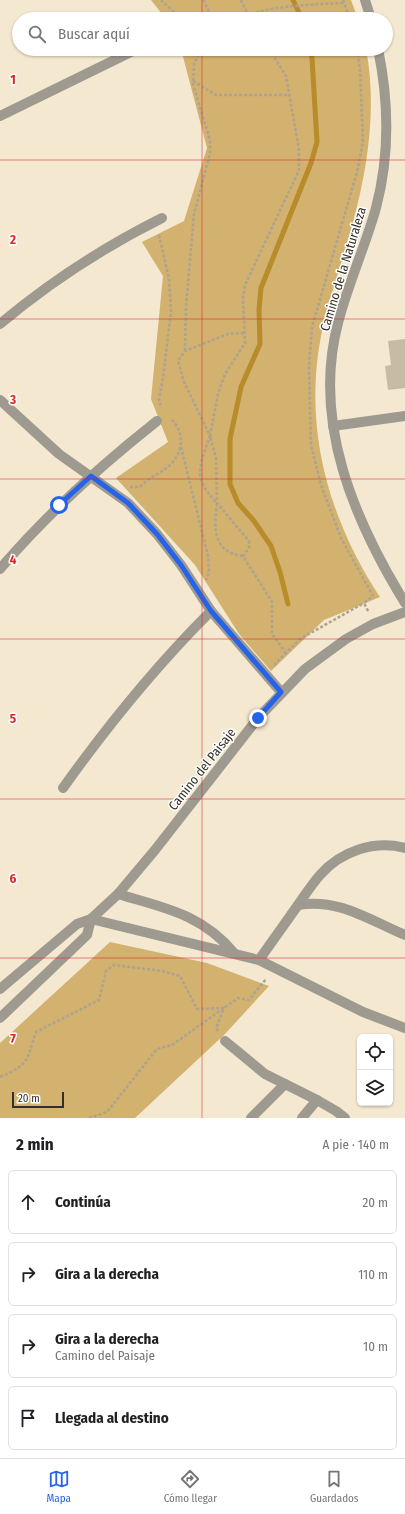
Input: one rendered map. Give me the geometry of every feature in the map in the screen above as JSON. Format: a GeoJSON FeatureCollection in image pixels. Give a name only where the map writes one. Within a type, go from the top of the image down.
{"type":"FeatureCollection","features":[{"type":"Feature","properties":{"kind":"street"},"geometry":{"type":"LineString","coordinates":[[365,0],[369,12]]}},
{"type":"Feature","properties":{"kind":"street"},"geometry":{"type":"LineString","coordinates":[[0,116],[123,56]]}},
{"type":"Feature","properties":{"kind":"street","name":"Camino de la Naturaleza"},"geometry":{"type":"LineString","coordinates":[[379,56],[386,106],[386,156],[376,208],[338,323],[334,343],[331,384],[333,426],[340,460],[352,498],[372,544],[405,603]]}},
{"type":"Feature","properties":{"kind":"street"},"geometry":{"type":"LineString","coordinates":[[0,324],[51,284],[85,262],[159,219]]}},
{"type":"Feature","properties":{"kind":"street"},"geometry":{"type":"LineString","coordinates":[[0,400],[59,454],[128,503],[157,534],[211,611],[281,692]]}},
{"type":"Feature","properties":{"kind":"street"},"geometry":{"type":"LineString","coordinates":[[333,426],[405,416]]}},
{"type":"Feature","properties":{"kind":"street"},"geometry":{"type":"LineString","coordinates":[[0,569],[30,536],[91,476],[157,420]]}},
{"type":"Feature","properties":{"kind":"street"},"geometry":{"type":"LineString","coordinates":[[63,788],[95,743],[129,700],[165,659],[211,611]]}},
{"type":"Feature","properties":{"kind":"street","name":"Camino del Paisaje"},"geometry":{"type":"LineString","coordinates":[[0,989],[76,924],[90,919],[118,894],[155,850],[258,718],[281,692],[310,665],[346,639],[373,624],[405,612]]}},
{"type":"Feature","properties":{"kind":"street"},"geometry":{"type":"LineString","coordinates":[[259,960],[320,875],[329,866],[345,855],[363,848],[375,846],[405,848]]}},
{"type":"Feature","properties":{"kind":"street"},"geometry":{"type":"LineString","coordinates":[[118,894],[189,917],[215,932],[234,953]]}},
{"type":"Feature","properties":{"kind":"street"},"geometry":{"type":"LineString","coordinates":[[298,905],[314,902],[342,906],[405,935]]}},
{"type":"Feature","properties":{"kind":"street"},"geometry":{"type":"LineString","coordinates":[[90,919],[259,960],[363,1012],[405,1028]]}},
{"type":"Feature","properties":{"kind":"street","name":"Camino del Paisaje"},"geometry":{"type":"LineString","coordinates":[[0,1018],[86,935],[90,919]]}},
{"type":"Feature","properties":{"kind":"street"},"geometry":{"type":"LineString","coordinates":[[225,1041],[265,1074],[317,1100],[345,1118]]}},
{"type":"Feature","properties":{"kind":"street"},"geometry":{"type":"LineString","coordinates":[[251,1118],[285,1084]]}},
{"type":"Feature","properties":{"kind":"street"},"geometry":{"type":"LineString","coordinates":[[302,1118],[317,1100]]}},
{"type":"Feature","properties":{"kind":"path"},"geometry":{"type":"LineString","coordinates":[[161,0],[173,12]]}},
{"type":"Feature","properties":{"kind":"path"},"geometry":{"type":"LineString","coordinates":[[203,0],[209,12]]}},
{"type":"Feature","properties":{"kind":"path"},"geometry":{"type":"LineString","coordinates":[[241,0],[246,12]]}},
{"type":"Feature","properties":{"kind":"path"},"geometry":{"type":"LineString","coordinates":[[316,0],[318,4]]}},
{"type":"Feature","properties":{"kind":"path"},"geometry":{"type":"LineString","coordinates":[[262,12],[343,2],[347,12]]}},
{"type":"Feature","properties":{"kind":"path"},"geometry":{"type":"LineString","coordinates":[[186,351],[186,307],[194,214],[210,153],[210,140],[194,81],[194,64],[198,56]]}},
{"type":"Feature","properties":{"kind":"path"},"geometry":{"type":"LineString","coordinates":[[243,556],[249,548],[249,541],[201,485],[200,469],[210,436],[218,394],[225,374],[245,343],[243,298],[245,285],[299,170],[299,150],[286,76],[273,56]]}},
{"type":"Feature","properties":{"kind":"path"},"geometry":{"type":"LineString","coordinates":[[194,81],[216,96],[289,95]]}},
{"type":"Feature","properties":{"kind":"path"},"geometry":{"type":"LineString","coordinates":[[159,219],[169,279],[171,311],[159,399],[164,413]]}},
{"type":"Feature","properties":{"kind":"path"},"geometry":{"type":"LineString","coordinates":[[245,333],[228,334],[186,351],[178,361],[184,382],[210,436],[216,458],[217,503],[214,528],[220,543],[228,552],[243,556],[272,602],[272,634],[286,653]]}},
{"type":"Feature","properties":{"kind":"path"},"geometry":{"type":"LineString","coordinates":[[168,417],[176,424],[181,433],[181,446],[208,556],[209,573],[200,594]]}},
{"type":"Feature","properties":{"kind":"path"},"geometry":{"type":"LineString","coordinates":[[115,494],[122,489],[140,487],[147,479],[172,464],[181,446]]}},
{"type":"Feature","properties":{"kind":"path"},"geometry":{"type":"LineString","coordinates":[[266,674],[300,639],[364,603]]}},
{"type":"Feature","properties":{"kind":"path"},"geometry":{"type":"LineString","coordinates":[[0,1076],[18,1069],[25,1063],[36,1032],[99,1000],[106,971],[114,965],[162,971],[180,976],[197,1009],[224,1008]]}},
{"type":"Feature","properties":{"kind":"path"},"geometry":{"type":"LineString","coordinates":[[89,1118],[108,1112],[157,1049],[172,1045],[238,998],[249,1000],[275,968]]}},
{"type":"Feature","properties":{"kind":"path"},"geometry":{"type":"LineString","coordinates":[[224,1008],[216,1028],[225,1041]]}},
{"type":"Feature","properties":{"kind":"shaded area"},"geometry":{"type":"Polygon","coordinates":[[[151,0],[351,0],[355,12],[160,12],[151,0]]]}},
{"type":"Feature","properties":{"kind":"shaded area"},"geometry":{"type":"Polygon","coordinates":[[[183,56],[367,56],[371,92],[371,114],[367,158],[353,222],[321,336],[316,371],[315,405],[318,439],[334,505],[347,537],[362,567],[380,597],[324,620],[271,671],[239,634],[195,565],[116,478],[168,442],[151,399],[163,276],[142,242],[184,221],[207,148],[183,56]]]}},
{"type":"Feature","properties":{"kind":"shaded area"},"geometry":{"type":"Polygon","coordinates":[[[110,942],[207,963],[269,986],[225,1034],[135,1118],[0,1118],[0,1043],[110,942]]]}},
{"type":"Feature","properties":{"kind":"building"},"geometry":{"type":"Polygon","coordinates":[[[405,339],[405,388],[388,390],[385,366],[391,365],[388,341],[405,339]]]}},
{"type":"Feature","properties":{"kind":"waterway"},"geometry":{"type":"LineString","coordinates":[[293,0],[299,12]]}},
{"type":"Feature","properties":{"kind":"waterway"},"geometry":{"type":"LineString","coordinates":[[288,604],[280,572],[271,546],[254,521],[238,503],[230,484],[230,439],[241,387],[260,344],[259,310],[261,288],[311,163],[317,142],[312,56]]}},
{"type":"Feature","properties":{"kind":"route"},"geometry":{"type":"LineString","coordinates":[[59,505],[91,476],[128,503],[157,534],[181,565],[211,611],[251,660],[266,674],[281,692],[258,718]]}}]}
